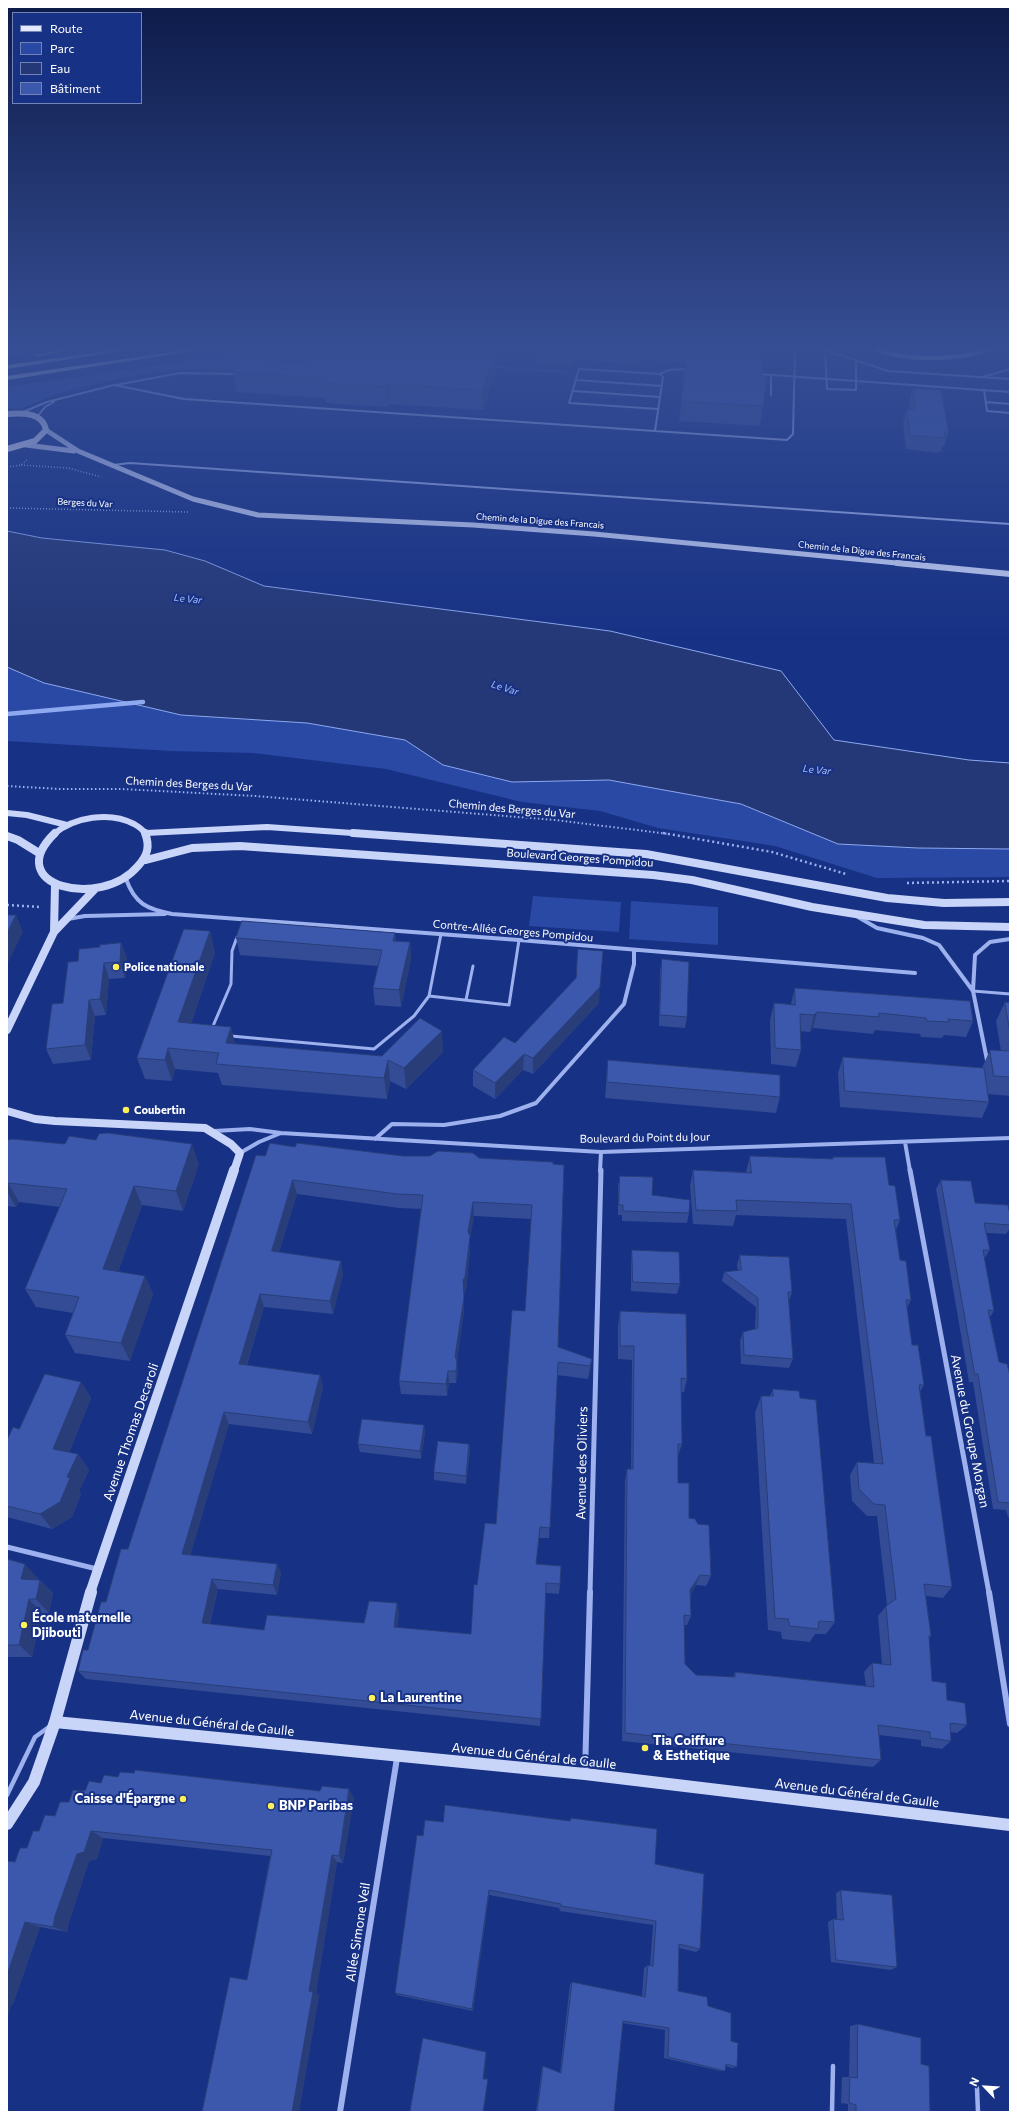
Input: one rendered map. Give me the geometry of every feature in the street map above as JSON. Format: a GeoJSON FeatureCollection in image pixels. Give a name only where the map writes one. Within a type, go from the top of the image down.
{"type":"FeatureCollection","features":[{"type":"Feature","properties":{"kind":"main road"},"geometry":{"type":"LineString","coordinates":[[7,449],[17,447]]}},
{"type":"Feature","properties":{"kind":"main road"},"geometry":{"type":"LineString","coordinates":[[42,447],[78,451]]}},
{"type":"Feature","properties":{"kind":"main road"},"geometry":{"type":"LineString","coordinates":[[72,447],[78,451]]}},
{"type":"Feature","properties":{"kind":"main road","name":"Chemin de la Digue des Francais"},"geometry":{"type":"LineString","coordinates":[[78,451],[193,499],[258,515],[473,525],[587,533],[1010,574]]}},
{"type":"Feature","properties":{"kind":"main road"},"geometry":{"type":"LineString","coordinates":[[7,813],[27,815],[67,825]]}},
{"type":"Feature","properties":{"kind":"main road"},"geometry":{"type":"LineString","coordinates":[[113,816],[132,822],[146,833],[150,850],[146,860],[126,879],[111,886],[95,890],[67,889],[55,885],[46,879],[38,862],[40,853],[45,843],[55,833],[67,825],[97,817],[113,816]]}},
{"type":"Feature","properties":{"kind":"main road","name":"Boulevard Georges Pompidou"},"geometry":{"type":"LineString","coordinates":[[146,833],[267,827],[646,854],[704,862],[883,897],[923,902],[1010,902]]}},
{"type":"Feature","properties":{"kind":"main road"},"geometry":{"type":"LineString","coordinates":[[7,836],[18,840],[40,853]]}},
{"type":"Feature","properties":{"kind":"main road","name":"Boulevard Georges Pompidou"},"geometry":{"type":"LineString","coordinates":[[146,860],[185,849],[240,846],[630,873],[692,880],[812,907],[924,925],[1010,927]]}},
{"type":"Feature","properties":{"kind":"main road"},"geometry":{"type":"LineString","coordinates":[[54,932],[55,885]]}},
{"type":"Feature","properties":{"kind":"main road"},"geometry":{"type":"LineString","coordinates":[[7,1030],[54,932],[64,920],[95,890]]}},
{"type":"Feature","properties":{"kind":"main road","name":"Boulevard du Point du Jour"},"geometry":{"type":"LineString","coordinates":[[7,1111],[36,1119],[55,1121],[205,1128],[231,1144],[240,1153]]}},
{"type":"Feature","properties":{"kind":"main road","name":"Avenue Thomas Decaroli"},"geometry":{"type":"LineString","coordinates":[[7,1824],[34,1782],[55,1722],[97,1569],[240,1153]]}},
{"type":"Feature","properties":{"kind":"main road","name":"Avenue du Général de Gaulle"},"geometry":{"type":"LineString","coordinates":[[55,1722],[585,1774],[1010,1825]]}},
{"type":"Feature","properties":{"kind":"street","name":"Contre-Allée Georges Pompidou"},"geometry":{"type":"LineString","coordinates":[[126,879],[136,901],[147,909],[172,914],[519,940],[915,973]]}},
{"type":"Feature","properties":{"kind":"street"},"geometry":{"type":"LineString","coordinates":[[853,913],[877,928],[923,938],[939,945],[973,991]]}},
{"type":"Feature","properties":{"kind":"street"},"geometry":{"type":"LineString","coordinates":[[64,920],[85,916],[172,914]]}},
{"type":"Feature","properties":{"kind":"street"},"geometry":{"type":"LineString","coordinates":[[987,1060],[973,991],[974,955],[984,945],[998,940],[1010,939]]}},
{"type":"Feature","properties":{"kind":"street"},"geometry":{"type":"LineString","coordinates":[[375,1139],[392,1124],[444,1125],[500,1116],[536,1104],[624,1004],[634,964],[634,950]]}},
{"type":"Feature","properties":{"kind":"street","name":"Boulevard du Point du Jour"},"geometry":{"type":"LineString","coordinates":[[213,1132],[250,1129],[281,1133],[601,1152],[1010,1138]]}},
{"type":"Feature","properties":{"kind":"street","name":"Boulevard du Point du Jour"},"geometry":{"type":"LineString","coordinates":[[240,1153],[259,1142],[281,1133]]}},
{"type":"Feature","properties":{"kind":"street","name":"Avenue du Groupe Morgan"},"geometry":{"type":"LineString","coordinates":[[905,1142],[996,1631],[1010,1724]]}},
{"type":"Feature","properties":{"kind":"street","name":"Avenue des Oliviers"},"geometry":{"type":"LineString","coordinates":[[585,1774],[601,1152]]}},
{"type":"Feature","properties":{"kind":"street"},"geometry":{"type":"LineString","coordinates":[[7,1547],[97,1569]]}},
{"type":"Feature","properties":{"kind":"street","name":"Allée Simone Veil"},"geometry":{"type":"LineString","coordinates":[[340,2112],[397,1756]]}},
{"type":"Feature","properties":{"kind":"lane"},"geometry":{"type":"LineString","coordinates":[[113,465],[130,463],[1010,524]]}},
{"type":"Feature","properties":{"kind":"lane"},"geometry":{"type":"LineString","coordinates":[[241,926],[243,919]]}},
{"type":"Feature","properties":{"kind":"lane"},"geometry":{"type":"LineString","coordinates":[[218,1035],[213,1026],[231,984],[232,951],[239,932]]}},
{"type":"Feature","properties":{"kind":"lane"},"geometry":{"type":"LineString","coordinates":[[226,1036],[374,1049],[414,1016],[429,996],[441,934]]}},
{"type":"Feature","properties":{"kind":"lane"},"geometry":{"type":"LineString","coordinates":[[429,996],[509,1005],[519,940]]}},
{"type":"Feature","properties":{"kind":"lane"},"geometry":{"type":"LineString","coordinates":[[466,1000],[473,966]]}},
{"type":"Feature","properties":{"kind":"lane"},"geometry":{"type":"LineString","coordinates":[[973,991],[1010,994]]}},
{"type":"Feature","properties":{"kind":"lane"},"geometry":{"type":"LineString","coordinates":[[7,1795],[35,1737],[55,1722]]}},
{"type":"Feature","properties":{"kind":"lane"},"geometry":{"type":"LineString","coordinates":[[832,2112],[833,2066]]}},
{"type":"Feature","properties":{"kind":"lane"},"geometry":{"type":"LineString","coordinates":[[977,2088],[978,2112]]}},
{"type":"Feature","properties":{"kind":"path"},"geometry":{"type":"LineString","coordinates":[[21,466],[68,468],[104,478]]}},
{"type":"Feature","properties":{"kind":"path","name":"Berges du Var"},"geometry":{"type":"LineString","coordinates":[[7,508],[31,507],[162,512]]}},
{"type":"Feature","properties":{"kind":"path"},"geometry":{"type":"LineString","coordinates":[[189,509],[195,512]]}},
{"type":"Feature","properties":{"kind":"path","name":"Chemin des Berges du Var"},"geometry":{"type":"LineString","coordinates":[[7,786],[60,789],[122,789],[255,796],[555,820],[651,831],[772,852],[849,875]]}},
{"type":"Feature","properties":{"kind":"path"},"geometry":{"type":"LineString","coordinates":[[903,883],[1010,881]]}},
{"type":"Feature","properties":{"kind":"path"},"geometry":{"type":"LineString","coordinates":[[7,905],[41,907],[43,913]]}},
{"type":"Feature","properties":{"kind":"green space"},"geometry":{"type":"Polygon","coordinates":[[[7,667],[44,683],[181,715],[307,723],[405,740],[443,765],[512,781],[609,780],[741,804],[838,844],[918,848],[1010,849],[1010,877],[877,878],[775,846],[658,828],[600,811],[522,802],[386,769],[253,753],[171,751],[7,741],[7,667]]]}},
{"type":"Feature","properties":{"kind":"green space"},"geometry":{"type":"Polygon","coordinates":[[[533,896],[621,902],[619,932],[529,926],[533,896]]]}},
{"type":"Feature","properties":{"kind":"green space"},"geometry":{"type":"Polygon","coordinates":[[[631,901],[718,907],[718,945],[629,939],[631,901]]]}},
{"type":"Feature","properties":{"kind":"water","name":"Le Var"},"geometry":{"type":"Polygon","coordinates":[[[7,531],[42,538],[165,550],[205,561],[264,586],[610,631],[781,671],[834,740],[969,760],[1010,763],[1010,849],[918,848],[838,844],[741,804],[609,780],[512,782],[443,765],[405,740],[307,723],[181,715],[44,683],[7,667],[7,531]]]}},
{"type":"Feature","properties":{"kind":"building"},"geometry":{"type":"Polygon","coordinates":[[[7,915],[16,915],[7,933],[7,915]]]}},
{"type":"Feature","properties":{"kind":"building"},"geometry":{"type":"Polygon","coordinates":[[[242,921],[395,933],[393,941],[410,942],[399,990],[373,988],[382,950],[236,938],[242,921]]]}},
{"type":"Feature","properties":{"kind":"building"},"geometry":{"type":"Polygon","coordinates":[[[184,929],[210,931],[178,1022],[231,1027],[226,1043],[382,1056],[420,1018],[442,1031],[404,1068],[388,1060],[384,1078],[216,1064],[219,1053],[168,1048],[165,1060],[137,1058],[184,929]]]}},
{"type":"Feature","properties":{"kind":"building"},"geometry":{"type":"Polygon","coordinates":[[[121,943],[120,962],[104,963],[100,999],[89,1000],[85,1045],[46,1049],[52,1004],[63,1003],[68,962],[78,961],[79,949],[121,943]]]}},
{"type":"Feature","properties":{"kind":"building"},"geometry":{"type":"Polygon","coordinates":[[[578,949],[603,951],[600,987],[533,1058],[524,1054],[495,1083],[473,1070],[504,1037],[515,1043],[576,978],[578,949]]]}},
{"type":"Feature","properties":{"kind":"building"},"geometry":{"type":"Polygon","coordinates":[[[662,959],[689,962],[687,1017],[660,1015],[662,959]]]}},
{"type":"Feature","properties":{"kind":"building"},"geometry":{"type":"Polygon","coordinates":[[[795,988],[970,1001],[973,1021],[948,1019],[949,1022],[927,1021],[926,1018],[879,1013],[879,1017],[817,1012],[814,1015],[800,1014],[801,1050],[775,1048],[774,1003],[795,1005],[795,988]]]}},
{"type":"Feature","properties":{"kind":"building"},"geometry":{"type":"Polygon","coordinates":[[[1005,1002],[1010,1003],[1010,1032],[1005,1002]]]}},
{"type":"Feature","properties":{"kind":"building"},"geometry":{"type":"Polygon","coordinates":[[[990,1050],[1010,1051],[1010,1077],[994,1076],[990,1050]]]}},
{"type":"Feature","properties":{"kind":"building"},"geometry":{"type":"Polygon","coordinates":[[[843,1057],[984,1068],[989,1102],[845,1091],[843,1057]]]}},
{"type":"Feature","properties":{"kind":"building"},"geometry":{"type":"Polygon","coordinates":[[[608,1060],[780,1075],[780,1097],[607,1082],[608,1060]]]}},
{"type":"Feature","properties":{"kind":"building"},"geometry":{"type":"Polygon","coordinates":[[[108,1133],[192,1144],[176,1191],[134,1186],[103,1269],[145,1276],[121,1343],[65,1335],[79,1297],[25,1289],[67,1189],[7,1184],[7,1140],[13,1139],[65,1144],[69,1136],[96,1140],[99,1134],[108,1133]]]}},
{"type":"Feature","properties":{"kind":"building"},"geometry":{"type":"Polygon","coordinates":[[[270,1143],[295,1147],[297,1143],[403,1156],[430,1156],[438,1151],[473,1153],[479,1158],[553,1162],[553,1164],[564,1165],[558,1347],[592,1359],[590,1366],[558,1362],[550,1528],[540,1527],[536,1564],[561,1566],[560,1584],[546,1583],[541,1719],[78,1671],[83,1650],[88,1650],[101,1602],[106,1602],[121,1549],[128,1549],[256,1155],[265,1156],[270,1143]],[[293,1180],[272,1251],[341,1261],[330,1301],[260,1294],[239,1364],[320,1375],[308,1422],[224,1412],[182,1554],[277,1564],[273,1585],[212,1579],[202,1623],[264,1630],[267,1615],[364,1623],[369,1601],[397,1603],[394,1627],[471,1634],[474,1584],[477,1585],[485,1523],[496,1524],[512,1310],[525,1311],[532,1205],[473,1202],[468,1232],[470,1236],[465,1277],[463,1280],[464,1297],[455,1357],[457,1361],[456,1371],[448,1371],[446,1384],[399,1381],[423,1195],[397,1194],[293,1180]]]}},
{"type":"Feature","properties":{"kind":"building"},"geometry":{"type":"Polygon","coordinates":[[[750,1156],[833,1159],[833,1157],[885,1157],[889,1185],[895,1186],[900,1220],[894,1220],[900,1260],[906,1261],[911,1300],[906,1300],[912,1345],[918,1345],[924,1385],[919,1385],[926,1436],[931,1436],[952,1587],[924,1584],[931,1636],[929,1636],[932,1681],[946,1683],[947,1700],[965,1703],[967,1725],[950,1723],[951,1741],[930,1738],[930,1732],[878,1725],[881,1760],[625,1733],[627,1469],[633,1469],[634,1346],[620,1346],[620,1311],[686,1314],[687,1379],[681,1378],[682,1444],[678,1444],[678,1483],[689,1483],[689,1518],[695,1519],[698,1524],[709,1525],[711,1576],[700,1575],[690,1590],[691,1616],[684,1615],[685,1664],[696,1675],[735,1677],[735,1672],[874,1687],[872,1663],[891,1665],[886,1606],[896,1599],[885,1505],[874,1504],[859,1489],[857,1462],[883,1464],[851,1204],[736,1200],[737,1211],[696,1210],[693,1170],[751,1173],[750,1156]]]}},
{"type":"Feature","properties":{"kind":"building"},"geometry":{"type":"Polygon","coordinates":[[[620,1176],[653,1177],[652,1195],[690,1200],[689,1213],[623,1211],[623,1205],[619,1205],[620,1176]]]}},
{"type":"Feature","properties":{"kind":"building"},"geometry":{"type":"Polygon","coordinates":[[[941,1180],[971,1181],[975,1203],[1008,1205],[1010,1225],[984,1223],[990,1250],[983,1250],[994,1311],[988,1310],[999,1362],[1007,1364],[1010,1375],[1010,1503],[998,1502],[978,1374],[975,1374],[941,1180]]]}},
{"type":"Feature","properties":{"kind":"building"},"geometry":{"type":"Polygon","coordinates":[[[632,1250],[679,1252],[680,1284],[633,1282],[632,1250]]]}},
{"type":"Feature","properties":{"kind":"building"},"geometry":{"type":"Polygon","coordinates":[[[740,1255],[789,1257],[792,1292],[788,1292],[793,1359],[744,1355],[743,1332],[758,1328],[758,1298],[724,1272],[741,1270],[740,1255]]]}},
{"type":"Feature","properties":{"kind":"building"},"geometry":{"type":"Polygon","coordinates":[[[45,1374],[81,1382],[53,1449],[78,1454],[67,1477],[70,1478],[60,1502],[40,1514],[7,1506],[7,1440],[13,1427],[19,1429],[45,1374]]]}},
{"type":"Feature","properties":{"kind":"building"},"geometry":{"type":"Polygon","coordinates":[[[773,1389],[799,1391],[800,1398],[816,1400],[835,1622],[819,1621],[818,1629],[790,1626],[788,1619],[775,1618],[761,1396],[773,1396],[773,1389]]]}},
{"type":"Feature","properties":{"kind":"building"},"geometry":{"type":"Polygon","coordinates":[[[362,1419],[424,1425],[420,1451],[358,1444],[362,1419]]]}},
{"type":"Feature","properties":{"kind":"building"},"geometry":{"type":"Polygon","coordinates":[[[438,1441],[469,1444],[466,1476],[434,1472],[438,1441]]]}},
{"type":"Feature","properties":{"kind":"building"},"geometry":{"type":"Polygon","coordinates":[[[7,1559],[25,1564],[21,1579],[40,1580],[36,1599],[29,1599],[19,1645],[7,1645],[7,1559]]]}},
{"type":"Feature","properties":{"kind":"building"},"geometry":{"type":"Polygon","coordinates":[[[135,1770],[320,1791],[322,1786],[349,1789],[339,1856],[332,1855],[309,1991],[313,1992],[292,2112],[202,2112],[230,1977],[247,1980],[272,1850],[91,1831],[84,1852],[77,1854],[55,1916],[53,1927],[25,1922],[7,1975],[7,1861],[15,1862],[20,1848],[27,1848],[33,1831],[39,1831],[45,1815],[55,1816],[60,1802],[69,1802],[73,1790],[85,1791],[89,1781],[101,1783],[104,1775],[118,1777],[120,1772],[134,1773],[135,1770]]]}},
{"type":"Feature","properties":{"kind":"building"},"geometry":{"type":"Polygon","coordinates":[[[445,1805],[570,1821],[571,1818],[657,1829],[655,1864],[704,1874],[700,1949],[679,1944],[678,1991],[707,1997],[708,2006],[731,2013],[731,2041],[738,2043],[737,2067],[726,2064],[725,2071],[668,2057],[669,2028],[623,2021],[614,2112],[537,2112],[543,2066],[561,2073],[572,1982],[645,1997],[648,1965],[653,1966],[656,1921],[561,1906],[561,1904],[489,1890],[472,2009],[395,1993],[417,1835],[423,1836],[425,1820],[443,1822],[445,1805]]]}},
{"type":"Feature","properties":{"kind":"building"},"geometry":{"type":"Polygon","coordinates":[[[841,1890],[892,1895],[897,1967],[836,1960],[833,1919],[843,1920],[841,1890]]]}},
{"type":"Feature","properties":{"kind":"building"},"geometry":{"type":"Polygon","coordinates":[[[858,2024],[921,2038],[921,2064],[929,2066],[930,2112],[856,2112],[856,2105],[849,2103],[850,2077],[857,2078],[858,2024]]]}},
{"type":"Feature","properties":{"kind":"building"},"geometry":{"type":"Polygon","coordinates":[[[423,2038],[486,2052],[483,2079],[488,2079],[483,2112],[410,2112],[423,2038]]]}},
{"type":"Feature","properties":{"kind":"waterway"},"geometry":{"type":"LineString","coordinates":[[7,714],[143,702]]}},
{"type":"Feature","properties":{"kind":"place","name":"Police nationale"},"geometry":{"type":"Point","coordinates":[116,967]}},
{"type":"Feature","properties":{"kind":"place","name":"Coubertin"},"geometry":{"type":"Point","coordinates":[126,1110]}},
{"type":"Feature","properties":{"kind":"place","name":"École maternelle Djibouti"},"geometry":{"type":"Point","coordinates":[24,1625]}},
{"type":"Feature","properties":{"kind":"place","name":"La Laurentine"},"geometry":{"type":"Point","coordinates":[372,1698]}},
{"type":"Feature","properties":{"kind":"place","name":"Tia Coiffure & Esthetique"},"geometry":{"type":"Point","coordinates":[645,1748]}},
{"type":"Feature","properties":{"kind":"place","name":"Caisse d'Épargne"},"geometry":{"type":"Point","coordinates":[183,1799]}},
{"type":"Feature","properties":{"kind":"place","name":"BNP Paribas"},"geometry":{"type":"Point","coordinates":[271,1806]}}]}
